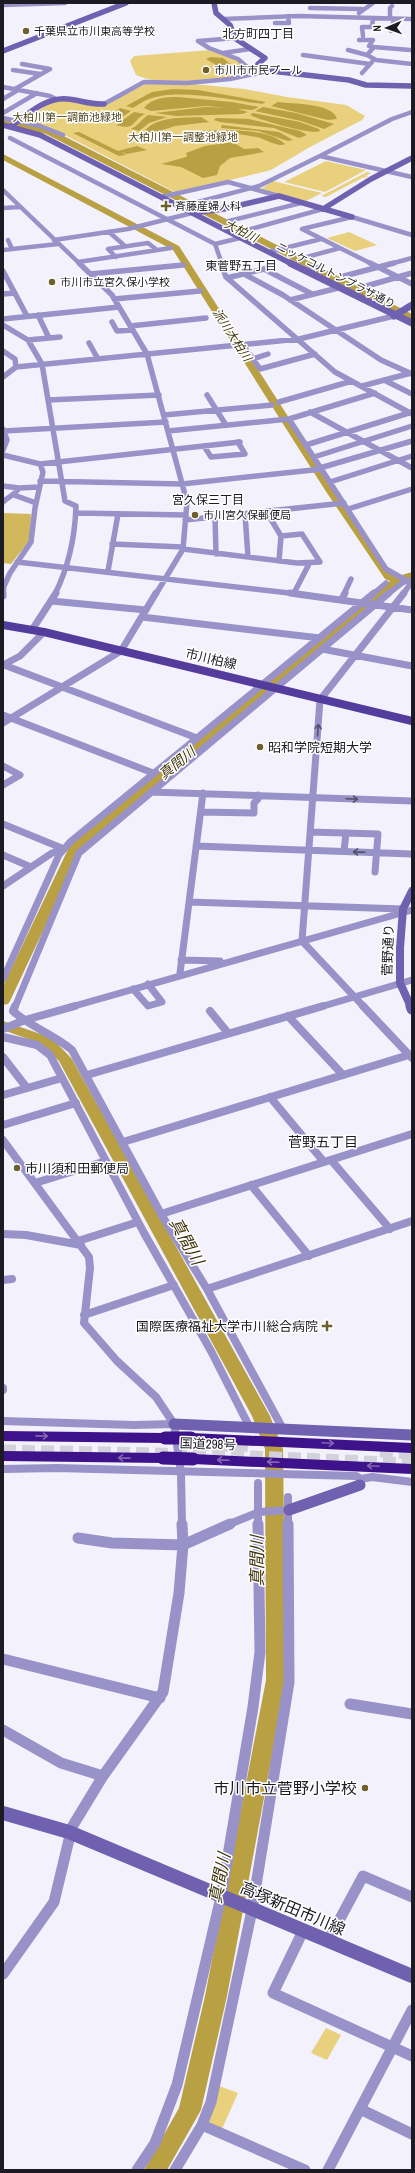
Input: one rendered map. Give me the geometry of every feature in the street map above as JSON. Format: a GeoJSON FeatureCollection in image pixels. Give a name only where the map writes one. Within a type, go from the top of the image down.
{"type":"FeatureCollection","features":[{"type":"Feature","properties":{"kind":"highway","name":"国道298号"},"geometry":{"type":"LineString","coordinates":[[3,1436],[191,1438],[250,1434],[412,1448]]}},
{"type":"Feature","properties":{"kind":"highway","name":"国道298号"},"geometry":{"type":"LineString","coordinates":[[3,1456],[163,1458],[412,1469]]}},
{"type":"Feature","properties":{"kind":"main road","name":"市川柏線"},"geometry":{"type":"LineString","coordinates":[[3,625],[44,632],[320,700],[412,721]]}},
{"type":"Feature","properties":{"kind":"street"},"geometry":{"type":"LineString","coordinates":[[3,5],[65,3]]}},
{"type":"Feature","properties":{"kind":"street"},"geometry":{"type":"LineString","coordinates":[[3,51],[126,3]]}},
{"type":"Feature","properties":{"kind":"street"},"geometry":{"type":"LineString","coordinates":[[214,3],[216,12],[230,25],[236,38],[265,58],[259,66],[280,72],[349,80],[366,85],[412,86]]}},
{"type":"Feature","properties":{"kind":"street"},"geometry":{"type":"LineString","coordinates":[[328,3],[328,8]]}},
{"type":"Feature","properties":{"kind":"street"},"geometry":{"type":"LineString","coordinates":[[349,3],[349,9]]}},
{"type":"Feature","properties":{"kind":"street"},"geometry":{"type":"LineString","coordinates":[[310,8],[362,9],[373,3]]}},
{"type":"Feature","properties":{"kind":"street"},"geometry":{"type":"LineString","coordinates":[[391,31],[392,19],[390,8],[392,6]]}},
{"type":"Feature","properties":{"kind":"street"},"geometry":{"type":"LineString","coordinates":[[321,8],[321,17]]}},
{"type":"Feature","properties":{"kind":"street"},"geometry":{"type":"LineString","coordinates":[[340,9],[340,18]]}},
{"type":"Feature","properties":{"kind":"street"},"geometry":{"type":"LineString","coordinates":[[359,18],[359,12],[362,9]]}},
{"type":"Feature","properties":{"kind":"street"},"geometry":{"type":"LineString","coordinates":[[223,19],[288,16],[412,19]]}},
{"type":"Feature","properties":{"kind":"street"},"geometry":{"type":"LineString","coordinates":[[275,23],[289,23],[288,16]]}},
{"type":"Feature","properties":{"kind":"street"},"geometry":{"type":"LineString","coordinates":[[363,36],[362,27],[372,27],[373,18]]}},
{"type":"Feature","properties":{"kind":"street"},"geometry":{"type":"LineString","coordinates":[[236,38],[198,41],[221,53],[238,59],[255,74]]}},
{"type":"Feature","properties":{"kind":"street"},"geometry":{"type":"LineString","coordinates":[[359,40],[373,40],[369,46],[374,47],[410,50]]}},
{"type":"Feature","properties":{"kind":"street"},"geometry":{"type":"LineString","coordinates":[[367,55],[374,47]]}},
{"type":"Feature","properties":{"kind":"street"},"geometry":{"type":"LineString","coordinates":[[221,53],[250,49]]}},
{"type":"Feature","properties":{"kind":"street"},"geometry":{"type":"LineString","coordinates":[[348,50],[367,55],[376,60],[412,64]]}},
{"type":"Feature","properties":{"kind":"street"},"geometry":{"type":"LineString","coordinates":[[303,55],[370,64]]}},
{"type":"Feature","properties":{"kind":"street"},"geometry":{"type":"LineString","coordinates":[[362,73],[376,60]]}},
{"type":"Feature","properties":{"kind":"street"},"geometry":{"type":"LineString","coordinates":[[3,99],[50,68],[22,64]]}},
{"type":"Feature","properties":{"kind":"street"},"geometry":{"type":"LineString","coordinates":[[20,71],[29,65]]}},
{"type":"Feature","properties":{"kind":"street"},"geometry":{"type":"LineString","coordinates":[[13,70],[40,74]]}},
{"type":"Feature","properties":{"kind":"street"},"geometry":{"type":"LineString","coordinates":[[3,87],[54,96],[56,99],[94,105],[104,104],[144,82],[187,83],[280,72]]}},
{"type":"Feature","properties":{"kind":"street"},"geometry":{"type":"LineString","coordinates":[[3,113],[37,93]]}},
{"type":"Feature","properties":{"kind":"street"},"geometry":{"type":"LineString","coordinates":[[7,126],[20,121],[56,99]]}},
{"type":"Feature","properties":{"kind":"street"},"geometry":{"type":"LineString","coordinates":[[194,203],[252,188],[320,156],[392,119],[412,112]]}},
{"type":"Feature","properties":{"kind":"street"},"geometry":{"type":"LineString","coordinates":[[3,118],[48,128],[63,135]]}},
{"type":"Feature","properties":{"kind":"street","name":"ニッケコルトンプラザ通り"},"geometry":{"type":"LineString","coordinates":[[7,126],[40,135],[195,213],[240,238],[271,252],[338,288],[412,323]]}},
{"type":"Feature","properties":{"kind":"street"},"geometry":{"type":"LineString","coordinates":[[10,138],[215,244],[240,238]]}},
{"type":"Feature","properties":{"kind":"street"},"geometry":{"type":"LineString","coordinates":[[320,156],[412,177]]}},
{"type":"Feature","properties":{"kind":"street"},"geometry":{"type":"LineString","coordinates":[[247,230],[323,209],[386,171],[412,158]]}},
{"type":"Feature","properties":{"kind":"street"},"geometry":{"type":"LineString","coordinates":[[163,197],[228,182],[412,235]]}},
{"type":"Feature","properties":{"kind":"street"},"geometry":{"type":"LineString","coordinates":[[3,190],[6,196],[20,207],[78,262],[114,299],[132,328],[147,354],[187,502],[183,548],[121,651],[3,723]]}},
{"type":"Feature","properties":{"kind":"street"},"geometry":{"type":"LineString","coordinates":[[3,250],[132,228],[195,213],[279,196]]}},
{"type":"Feature","properties":{"kind":"street"},"geometry":{"type":"LineString","coordinates":[[229,221],[301,203]]}},
{"type":"Feature","properties":{"kind":"street"},"geometry":{"type":"LineString","coordinates":[[3,208],[20,207]]}},
{"type":"Feature","properties":{"kind":"street"},"geometry":{"type":"LineString","coordinates":[[352,217],[302,230],[412,284]]}},
{"type":"Feature","properties":{"kind":"street"},"geometry":{"type":"LineString","coordinates":[[109,232],[125,246]]}},
{"type":"Feature","properties":{"kind":"street"},"geometry":{"type":"LineString","coordinates":[[271,252],[321,239]]}},
{"type":"Feature","properties":{"kind":"street"},"geometry":{"type":"LineString","coordinates":[[8,240],[12,249]]}},
{"type":"Feature","properties":{"kind":"street"},"geometry":{"type":"LineString","coordinates":[[116,257],[108,249],[148,243],[157,250]]}},
{"type":"Feature","properties":{"kind":"street"},"geometry":{"type":"LineString","coordinates":[[215,244],[227,278],[335,372],[411,413]]}},
{"type":"Feature","properties":{"kind":"street"},"geometry":{"type":"LineString","coordinates":[[78,262],[171,248]]}},
{"type":"Feature","properties":{"kind":"street"},"geometry":{"type":"LineString","coordinates":[[303,258],[340,248]]}},
{"type":"Feature","properties":{"kind":"street"},"geometry":{"type":"LineString","coordinates":[[344,276],[412,258]]}},
{"type":"Feature","properties":{"kind":"street"},"geometry":{"type":"LineString","coordinates":[[90,274],[184,265]]}},
{"type":"Feature","properties":{"kind":"street"},"geometry":{"type":"LineString","coordinates":[[308,271],[321,267]]}},
{"type":"Feature","properties":{"kind":"street"},"geometry":{"type":"LineString","coordinates":[[227,278],[264,269],[312,294]]}},
{"type":"Feature","properties":{"kind":"street"},"geometry":{"type":"LineString","coordinates":[[3,272],[27,316]]}},
{"type":"Feature","properties":{"kind":"street"},"geometry":{"type":"LineString","coordinates":[[363,286],[412,273]]}},
{"type":"Feature","properties":{"kind":"street"},"geometry":{"type":"LineString","coordinates":[[244,274],[290,300],[381,360],[412,373]]}},
{"type":"Feature","properties":{"kind":"street"},"geometry":{"type":"LineString","coordinates":[[290,300],[338,288]]}},
{"type":"Feature","properties":{"kind":"street"},"geometry":{"type":"LineString","coordinates":[[114,299],[200,291]]}},
{"type":"Feature","properties":{"kind":"street"},"geometry":{"type":"LineString","coordinates":[[3,294],[15,293]]}},
{"type":"Feature","properties":{"kind":"street"},"geometry":{"type":"LineString","coordinates":[[3,319],[119,307]]}},
{"type":"Feature","properties":{"kind":"street"},"geometry":{"type":"LineString","coordinates":[[3,377],[16,367],[298,339],[397,316],[410,307]]}},
{"type":"Feature","properties":{"kind":"street"},"geometry":{"type":"LineString","coordinates":[[38,315],[49,338]]}},
{"type":"Feature","properties":{"kind":"street","name":"ニッケコルトンプラザ通り"},"geometry":{"type":"LineString","coordinates":[[397,316],[412,327]]}},
{"type":"Feature","properties":{"kind":"street"},"geometry":{"type":"LineString","coordinates":[[112,322],[117,331],[206,318]]}},
{"type":"Feature","properties":{"kind":"street"},"geometry":{"type":"LineString","coordinates":[[3,325],[28,340],[42,364],[65,501],[76,506],[67,566],[44,616],[32,630]]}},
{"type":"Feature","properties":{"kind":"street"},"geometry":{"type":"LineString","coordinates":[[28,340],[60,337]]}},
{"type":"Feature","properties":{"kind":"street"},"geometry":{"type":"LineString","coordinates":[[89,343],[98,359]]}},
{"type":"Feature","properties":{"kind":"street"},"geometry":{"type":"LineString","coordinates":[[243,345],[260,369],[315,354]]}},
{"type":"Feature","properties":{"kind":"street"},"geometry":{"type":"LineString","coordinates":[[3,351],[15,359],[16,367]]}},
{"type":"Feature","properties":{"kind":"street"},"geometry":{"type":"LineString","coordinates":[[253,359],[268,354]]}},
{"type":"Feature","properties":{"kind":"street"},"geometry":{"type":"LineString","coordinates":[[362,386],[412,373]]}},
{"type":"Feature","properties":{"kind":"street"},"geometry":{"type":"LineString","coordinates":[[384,380],[412,394]]}},
{"type":"Feature","properties":{"kind":"street"},"geometry":{"type":"LineString","coordinates":[[279,402],[352,381]]}},
{"type":"Feature","properties":{"kind":"street"},"geometry":{"type":"LineString","coordinates":[[168,431],[289,419],[375,393]]}},
{"type":"Feature","properties":{"kind":"street"},"geometry":{"type":"LineString","coordinates":[[48,400],[159,395]]}},
{"type":"Feature","properties":{"kind":"street"},"geometry":{"type":"LineString","coordinates":[[208,395],[226,425]]}},
{"type":"Feature","properties":{"kind":"street"},"geometry":{"type":"LineString","coordinates":[[164,415],[272,405]]}},
{"type":"Feature","properties":{"kind":"street"},"geometry":{"type":"LineString","coordinates":[[310,412],[412,468]]}},
{"type":"Feature","properties":{"kind":"street"},"geometry":{"type":"LineString","coordinates":[[306,445],[411,413]]}},
{"type":"Feature","properties":{"kind":"street"},"geometry":{"type":"LineString","coordinates":[[289,419],[386,569],[391,575],[410,581]]}},
{"type":"Feature","properties":{"kind":"street"},"geometry":{"type":"LineString","coordinates":[[3,430],[166,422]]}},
{"type":"Feature","properties":{"kind":"street"},"geometry":{"type":"LineString","coordinates":[[314,457],[412,426]]}},
{"type":"Feature","properties":{"kind":"street"},"geometry":{"type":"LineString","coordinates":[[3,430],[8,437],[8,442],[3,450]]}},
{"type":"Feature","properties":{"kind":"street"},"geometry":{"type":"LineString","coordinates":[[3,486],[19,488],[62,481],[182,484],[314,470],[322,469],[412,441]]}},
{"type":"Feature","properties":{"kind":"street"},"geometry":{"type":"LineString","coordinates":[[3,455],[40,464],[239,442],[244,454],[211,457],[204,446]]}},
{"type":"Feature","properties":{"kind":"street"},"geometry":{"type":"LineString","coordinates":[[330,482],[412,456]]}},
{"type":"Feature","properties":{"kind":"street"},"geometry":{"type":"LineString","coordinates":[[3,596],[4,586],[17,562],[25,553],[31,542],[36,503],[43,472],[40,464]]}},
{"type":"Feature","properties":{"kind":"street"},"geometry":{"type":"LineString","coordinates":[[14,495],[19,488]]}},
{"type":"Feature","properties":{"kind":"street"},"geometry":{"type":"LineString","coordinates":[[348,509],[412,488]]}},
{"type":"Feature","properties":{"kind":"street"},"geometry":{"type":"LineString","coordinates":[[3,502],[9,496],[14,495],[36,503]]}},
{"type":"Feature","properties":{"kind":"street"},"geometry":{"type":"LineString","coordinates":[[76,513],[185,518],[215,517],[344,503]]}},
{"type":"Feature","properties":{"kind":"street"},"geometry":{"type":"LineString","coordinates":[[266,511],[281,536],[279,561]]}},
{"type":"Feature","properties":{"kind":"street"},"geometry":{"type":"LineString","coordinates":[[108,571],[118,514]]}},
{"type":"Feature","properties":{"kind":"street"},"geometry":{"type":"LineString","coordinates":[[245,514],[248,557]]}},
{"type":"Feature","properties":{"kind":"street"},"geometry":{"type":"LineString","coordinates":[[215,517],[216,554]]}},
{"type":"Feature","properties":{"kind":"street"},"geometry":{"type":"LineString","coordinates":[[112,544],[183,548],[216,554],[309,564],[320,562],[302,534],[281,536]]}},
{"type":"Feature","properties":{"kind":"street"},"geometry":{"type":"LineString","coordinates":[[17,562],[166,577],[376,603],[412,610]]}},
{"type":"Feature","properties":{"kind":"street"},"geometry":{"type":"LineString","coordinates":[[294,593],[309,564]]}},
{"type":"Feature","properties":{"kind":"street"},"geometry":{"type":"LineString","coordinates":[[342,599],[352,579]]}},
{"type":"Feature","properties":{"kind":"street"},"geometry":{"type":"LineString","coordinates":[[3,979],[64,849],[153,773],[197,738],[322,649],[376,603],[410,581]]}},
{"type":"Feature","properties":{"kind":"street"},"geometry":{"type":"LineString","coordinates":[[123,1142],[343,1075],[411,1056],[356,996],[302,941],[320,700],[394,607],[410,581]]}},
{"type":"Feature","properties":{"kind":"street"},"geometry":{"type":"LineString","coordinates":[[283,1429],[207,1289],[161,1214],[72,1050],[61,1040],[25,1020],[13,1011],[45,930],[79,853],[151,792],[320,638],[386,583]]}},
{"type":"Feature","properties":{"kind":"street"},"geometry":{"type":"LineString","coordinates":[[51,601],[146,610]]}},
{"type":"Feature","properties":{"kind":"street"},"geometry":{"type":"LineString","coordinates":[[142,617],[320,638]]}},
{"type":"Feature","properties":{"kind":"street"},"geometry":{"type":"LineString","coordinates":[[3,665],[20,656],[44,632]]}},
{"type":"Feature","properties":{"kind":"street"},"geometry":{"type":"LineString","coordinates":[[322,649],[412,666]]}},
{"type":"Feature","properties":{"kind":"street"},"geometry":{"type":"LineString","coordinates":[[3,665],[197,738]]}},
{"type":"Feature","properties":{"kind":"street"},"geometry":{"type":"LineString","coordinates":[[3,715],[153,773]]}},
{"type":"Feature","properties":{"kind":"street"},"geometry":{"type":"LineString","coordinates":[[3,766],[20,775],[3,785]]}},
{"type":"Feature","properties":{"kind":"street"},"geometry":{"type":"LineString","coordinates":[[151,792],[412,801]]}},
{"type":"Feature","properties":{"kind":"street"},"geometry":{"type":"LineString","coordinates":[[182,975],[180,973],[181,960],[203,793]]}},
{"type":"Feature","properties":{"kind":"street"},"geometry":{"type":"LineString","coordinates":[[200,812],[254,813],[254,803],[258,799],[258,795]]}},
{"type":"Feature","properties":{"kind":"street"},"geometry":{"type":"LineString","coordinates":[[3,824],[64,849]]}},
{"type":"Feature","properties":{"kind":"street"},"geometry":{"type":"LineString","coordinates":[[310,832],[378,834],[375,872]]}},
{"type":"Feature","properties":{"kind":"street"},"geometry":{"type":"LineString","coordinates":[[344,851],[346,833]]}},
{"type":"Feature","properties":{"kind":"street"},"geometry":{"type":"LineString","coordinates":[[196,846],[412,854]]}},
{"type":"Feature","properties":{"kind":"street"},"geometry":{"type":"LineString","coordinates":[[3,886],[58,850],[64,849]]}},
{"type":"Feature","properties":{"kind":"street"},"geometry":{"type":"LineString","coordinates":[[3,855],[32,867]]}},
{"type":"Feature","properties":{"kind":"street","name":"菅野通り"},"geometry":{"type":"LineString","coordinates":[[412,891],[406,911],[400,983],[412,1009]]}},
{"type":"Feature","properties":{"kind":"street"},"geometry":{"type":"LineString","coordinates":[[189,902],[406,911]]}},
{"type":"Feature","properties":{"kind":"street"},"geometry":{"type":"LineString","coordinates":[[3,1029],[25,1020],[406,911]]}},
{"type":"Feature","properties":{"kind":"street"},"geometry":{"type":"LineString","coordinates":[[181,960],[222,961],[224,963]]}},
{"type":"Feature","properties":{"kind":"street"},"geometry":{"type":"LineString","coordinates":[[87,1076],[228,1033],[412,980]]}},
{"type":"Feature","properties":{"kind":"street"},"geometry":{"type":"LineString","coordinates":[[133,989],[148,1006],[162,1002],[148,984]]}},
{"type":"Feature","properties":{"kind":"street"},"geometry":{"type":"LineString","coordinates":[[210,1011],[228,1033]]}},
{"type":"Feature","properties":{"kind":"street"},"geometry":{"type":"LineString","coordinates":[[288,1016],[343,1075]]}},
{"type":"Feature","properties":{"kind":"street"},"geometry":{"type":"LineString","coordinates":[[3,1037],[37,1045],[50,1054],[138,1222],[174,1285],[250,1434]]}},
{"type":"Feature","properties":{"kind":"street"},"geometry":{"type":"LineString","coordinates":[[3,1057],[28,1088]]}},
{"type":"Feature","properties":{"kind":"street"},"geometry":{"type":"LineString","coordinates":[[3,1095],[62,1078]]}},
{"type":"Feature","properties":{"kind":"street"},"geometry":{"type":"LineString","coordinates":[[270,1097],[390,1229]]}},
{"type":"Feature","properties":{"kind":"street"},"geometry":{"type":"LineString","coordinates":[[3,1125],[76,1103]]}},
{"type":"Feature","properties":{"kind":"street"},"geometry":{"type":"LineString","coordinates":[[161,1214],[412,1134]]}},
{"type":"Feature","properties":{"kind":"street"},"geometry":{"type":"LineString","coordinates":[[3,1974],[54,1902],[60,1882],[69,1832],[103,1776],[163,1692],[174,1627],[183,1545],[181,1472],[174,1424],[156,1396],[117,1361],[84,1323],[90,1263],[79,1243],[4,1142]]}},
{"type":"Feature","properties":{"kind":"street"},"geometry":{"type":"LineString","coordinates":[[35,1183],[106,1161]]}},
{"type":"Feature","properties":{"kind":"street"},"geometry":{"type":"LineString","coordinates":[[252,1186],[309,1256]]}},
{"type":"Feature","properties":{"kind":"street"},"geometry":{"type":"LineString","coordinates":[[207,1289],[412,1221]]}},
{"type":"Feature","properties":{"kind":"street"},"geometry":{"type":"LineString","coordinates":[[3,1234],[26,1235],[79,1243],[138,1222]]}},
{"type":"Feature","properties":{"kind":"street"},"geometry":{"type":"LineString","coordinates":[[84,1315],[174,1285]]}},
{"type":"Feature","properties":{"kind":"street"},"geometry":{"type":"LineString","coordinates":[[3,1421],[119,1425],[174,1424],[250,1434],[283,1429],[412,1435]]}},
{"type":"Feature","properties":{"kind":"street"},"geometry":{"type":"LineString","coordinates":[[3,1470],[57,1468],[356,1476],[361,1482]]}},
{"type":"Feature","properties":{"kind":"street"},"geometry":{"type":"LineString","coordinates":[[78,1538],[112,1543],[183,1545],[240,1519],[261,1512],[288,1510],[372,1477],[412,1482]]}},
{"type":"Feature","properties":{"kind":"street"},"geometry":{"type":"LineString","coordinates":[[137,2170],[155,2143],[177,2085],[223,1898],[257,1682],[260,1644],[261,1512],[258,1483]]}},
{"type":"Feature","properties":{"kind":"street"},"geometry":{"type":"LineString","coordinates":[[175,2170],[202,2125],[211,2102],[249,1909],[289,1682],[288,1497]]}},
{"type":"Feature","properties":{"kind":"street"},"geometry":{"type":"LineString","coordinates":[[3,1659],[160,1698]]}},
{"type":"Feature","properties":{"kind":"street"},"geometry":{"type":"LineString","coordinates":[[350,1704],[412,1714]]}},
{"type":"Feature","properties":{"kind":"street"},"geometry":{"type":"LineString","coordinates":[[3,1730],[61,1763],[103,1776]]}},
{"type":"Feature","properties":{"kind":"street","name":"高塚新田市川線"},"geometry":{"type":"LineString","coordinates":[[3,1813],[69,1832],[249,1909],[412,1976]]}},
{"type":"Feature","properties":{"kind":"street"},"geometry":{"type":"LineString","coordinates":[[328,1941],[363,1876],[412,1897]]}},
{"type":"Feature","properties":{"kind":"street"},"geometry":{"type":"LineString","coordinates":[[303,1931],[273,1993],[412,2056]]}},
{"type":"Feature","properties":{"kind":"street"},"geometry":{"type":"LineString","coordinates":[[328,2170],[412,2010]]}},
{"type":"Feature","properties":{"kind":"street"},"geometry":{"type":"LineString","coordinates":[[360,2110],[412,2134]]}},
{"type":"Feature","properties":{"kind":"street"},"geometry":{"type":"LineString","coordinates":[[202,2125],[304,2170]]}},
{"type":"Feature","properties":{"kind":"green space"},"geometry":{"type":"Polygon","coordinates":[[[211,50],[237,60],[253,73],[194,82],[163,82],[136,75],[130,61],[134,56],[211,50]]]}},
{"type":"Feature","properties":{"kind":"green space","name":"大柏川第一調節池緑地"},"geometry":{"type":"Polygon","coordinates":[[[148,83],[194,84],[244,89],[287,97],[346,105],[365,116],[362,120],[310,147],[271,170],[177,193],[57,131],[25,120],[50,103],[64,100],[99,106],[148,83]]]}},
{"type":"Feature","properties":{"kind":"green space"},"geometry":{"type":"Polygon","coordinates":[[[326,161],[366,170],[325,192],[284,182],[326,161]]]}},
{"type":"Feature","properties":{"kind":"green space"},"geometry":{"type":"Polygon","coordinates":[[[367,172],[371,173],[366,176],[368,177],[362,178],[326,197],[321,196],[367,172]]]}},
{"type":"Feature","properties":{"kind":"green space"},"geometry":{"type":"Polygon","coordinates":[[[273,181],[322,193],[306,201],[261,189],[273,181]]]}},
{"type":"Feature","properties":{"kind":"green space"},"geometry":{"type":"Polygon","coordinates":[[[349,232],[377,245],[355,251],[327,238],[349,232]]]}},
{"type":"Feature","properties":{"kind":"green space"},"geometry":{"type":"Polygon","coordinates":[[[326,2028],[341,2035],[327,2060],[311,2053],[326,2028]]]}},
{"type":"Feature","properties":{"kind":"green space"},"geometry":{"type":"Polygon","coordinates":[[[219,2086],[238,2093],[222,2129],[208,2124],[219,2086]]]}},
{"type":"Feature","properties":{"kind":"shaded area"},"geometry":{"type":"Polygon","coordinates":[[[211,57],[223,58],[237,69],[228,72],[215,70],[216,65],[206,59],[211,57]]]}},
{"type":"Feature","properties":{"kind":"shaded area"},"geometry":{"type":"Polygon","coordinates":[[[173,89],[198,90],[266,102],[262,104],[205,96],[174,95],[149,99],[133,108],[126,106],[152,92],[173,89]]]}},
{"type":"Feature","properties":{"kind":"shaded area"},"geometry":{"type":"Polygon","coordinates":[[[178,97],[232,102],[259,107],[252,110],[206,106],[151,111],[144,108],[155,100],[178,97]]]}},
{"type":"Feature","properties":{"kind":"shaded area"},"geometry":{"type":"Polygon","coordinates":[[[278,102],[320,107],[334,114],[337,119],[328,120],[271,106],[278,102]]]}},
{"type":"Feature","properties":{"kind":"shaded area"},"geometry":{"type":"Polygon","coordinates":[[[205,107],[235,108],[248,112],[242,114],[176,116],[155,113],[205,107]]]}},
{"type":"Feature","properties":{"kind":"shaded area"},"geometry":{"type":"Polygon","coordinates":[[[263,107],[296,113],[334,124],[324,129],[301,121],[255,111],[263,107]]]}},
{"type":"Feature","properties":{"kind":"shaded area"},"geometry":{"type":"Polygon","coordinates":[[[120,108],[131,111],[115,122],[107,118],[120,108]]]}},
{"type":"Feature","properties":{"kind":"shaded area"},"geometry":{"type":"Polygon","coordinates":[[[134,112],[145,114],[131,126],[127,127],[116,125],[134,112]]]}},
{"type":"Feature","properties":{"kind":"shaded area"},"geometry":{"type":"Polygon","coordinates":[[[253,113],[300,122],[319,129],[320,131],[306,131],[285,126],[250,115],[253,113]]]}},
{"type":"Feature","properties":{"kind":"shaded area"},"geometry":{"type":"Polygon","coordinates":[[[148,115],[167,117],[149,123],[139,131],[131,129],[137,125],[148,115]]]}},
{"type":"Feature","properties":{"kind":"shaded area"},"geometry":{"type":"Polygon","coordinates":[[[201,117],[209,122],[175,126],[153,133],[144,132],[155,123],[162,120],[201,117]]]}},
{"type":"Feature","properties":{"kind":"shaded area"},"geometry":{"type":"Polygon","coordinates":[[[216,118],[249,119],[300,131],[307,135],[299,138],[274,128],[220,122],[214,120],[216,118]]]}},
{"type":"Feature","properties":{"kind":"shaded area"},"geometry":{"type":"Polygon","coordinates":[[[222,125],[279,132],[293,140],[288,141],[258,131],[221,128],[222,125]]]}},
{"type":"Feature","properties":{"kind":"shaded area"},"geometry":{"type":"Polygon","coordinates":[[[230,130],[255,132],[277,139],[285,144],[279,145],[259,138],[237,134],[207,134],[185,138],[181,134],[197,131],[230,130]]]}},
{"type":"Feature","properties":{"kind":"shaded area"},"geometry":{"type":"Polygon","coordinates":[[[79,132],[118,151],[137,146],[147,150],[127,154],[121,152],[126,155],[119,156],[73,133],[79,132]]]}},
{"type":"Feature","properties":{"kind":"shaded area"},"geometry":{"type":"Polygon","coordinates":[[[233,142],[244,149],[258,148],[264,152],[230,158],[220,166],[217,175],[203,178],[181,167],[161,164],[186,157],[186,153],[205,146],[233,142]]]}},
{"type":"Feature","properties":{"kind":"shaded area"},"geometry":{"type":"Polygon","coordinates":[[[3,513],[31,514],[30,540],[11,564],[3,563],[3,513]]]}},
{"type":"Feature","properties":{"kind":"waterway","name":"大柏川"},"geometry":{"type":"LineString","coordinates":[[3,121],[49,132],[412,318]]}},
{"type":"Feature","properties":{"kind":"waterway","name":"派川大柏川"},"geometry":{"type":"LineString","coordinates":[[3,157],[176,248],[330,490],[389,577],[398,580]]}},
{"type":"Feature","properties":{"kind":"waterway","name":"真間川"},"geometry":{"type":"LineString","coordinates":[[398,580],[412,575]]}},
{"type":"Feature","properties":{"kind":"waterway","name":"真間川"},"geometry":{"type":"LineString","coordinates":[[3,1001],[76,846],[398,580]]}},
{"type":"Feature","properties":{"kind":"waterway","name":"真間川"},"geometry":{"type":"LineString","coordinates":[[3,1025],[47,1041],[65,1059],[261,1416],[274,1449],[276,1680],[216,1996],[190,2110],[155,2170]]}},
{"type":"Feature","properties":{"kind":"tunnel"},"geometry":{"type":"LineString","coordinates":[[178,1443],[252,1446]]}},
{"type":"Feature","properties":{"kind":"tunnel"},"geometry":{"type":"LineString","coordinates":[[3,1451],[208,1455],[412,1464]]}},
{"type":"Feature","properties":{"kind":"tunnel"},"geometry":{"type":"LineString","coordinates":[[380,1451],[412,1453]]}},
{"type":"Feature","properties":{"kind":"place","name":"千葉県立市川東高等学校"},"geometry":{"type":"Point","coordinates":[26,31]}},
{"type":"Feature","properties":{"kind":"place","name":"市川市市民プール"},"geometry":{"type":"Point","coordinates":[206,70]}},
{"type":"Feature","properties":{"kind":"place","name":"斉藤産婦人科"},"geometry":{"type":"Point","coordinates":[166,206]}},
{"type":"Feature","properties":{"kind":"place","name":"市川市立宮久保小学校"},"geometry":{"type":"Point","coordinates":[52,282]}},
{"type":"Feature","properties":{"kind":"place","name":"市川宮久保郵便局"},"geometry":{"type":"Point","coordinates":[195,515]}},
{"type":"Feature","properties":{"kind":"place","name":"昭和学院短期大学"},"geometry":{"type":"Point","coordinates":[260,747]}},
{"type":"Feature","properties":{"kind":"place","name":"市川須和田郵便局"},"geometry":{"type":"Point","coordinates":[17,1168]}},
{"type":"Feature","properties":{"kind":"place","name":"国際医療福祉大学市川総合病院"},"geometry":{"type":"Point","coordinates":[327,1326]}},
{"type":"Feature","properties":{"kind":"place","name":"市川市立菅野小学校"},"geometry":{"type":"Point","coordinates":[365,1788]}},
{"type":"Feature","properties":{"kind":"district","name":"北方町四丁目"},"geometry":{"type":"Point","coordinates":[258,34]}},
{"type":"Feature","properties":{"kind":"district","name":"東菅野五丁目"},"geometry":{"type":"Point","coordinates":[241,266]}},
{"type":"Feature","properties":{"kind":"district","name":"宮久保三丁目"},"geometry":{"type":"Point","coordinates":[208,500]}},
{"type":"Feature","properties":{"kind":"district","name":"菅野五丁目"},"geometry":{"type":"Point","coordinates":[323,1142]}},
{"type":"Feature","properties":{"kind":"park label","name":"大柏川第一調整池緑地"},"geometry":{"type":"Point","coordinates":[183,137]}}]}
